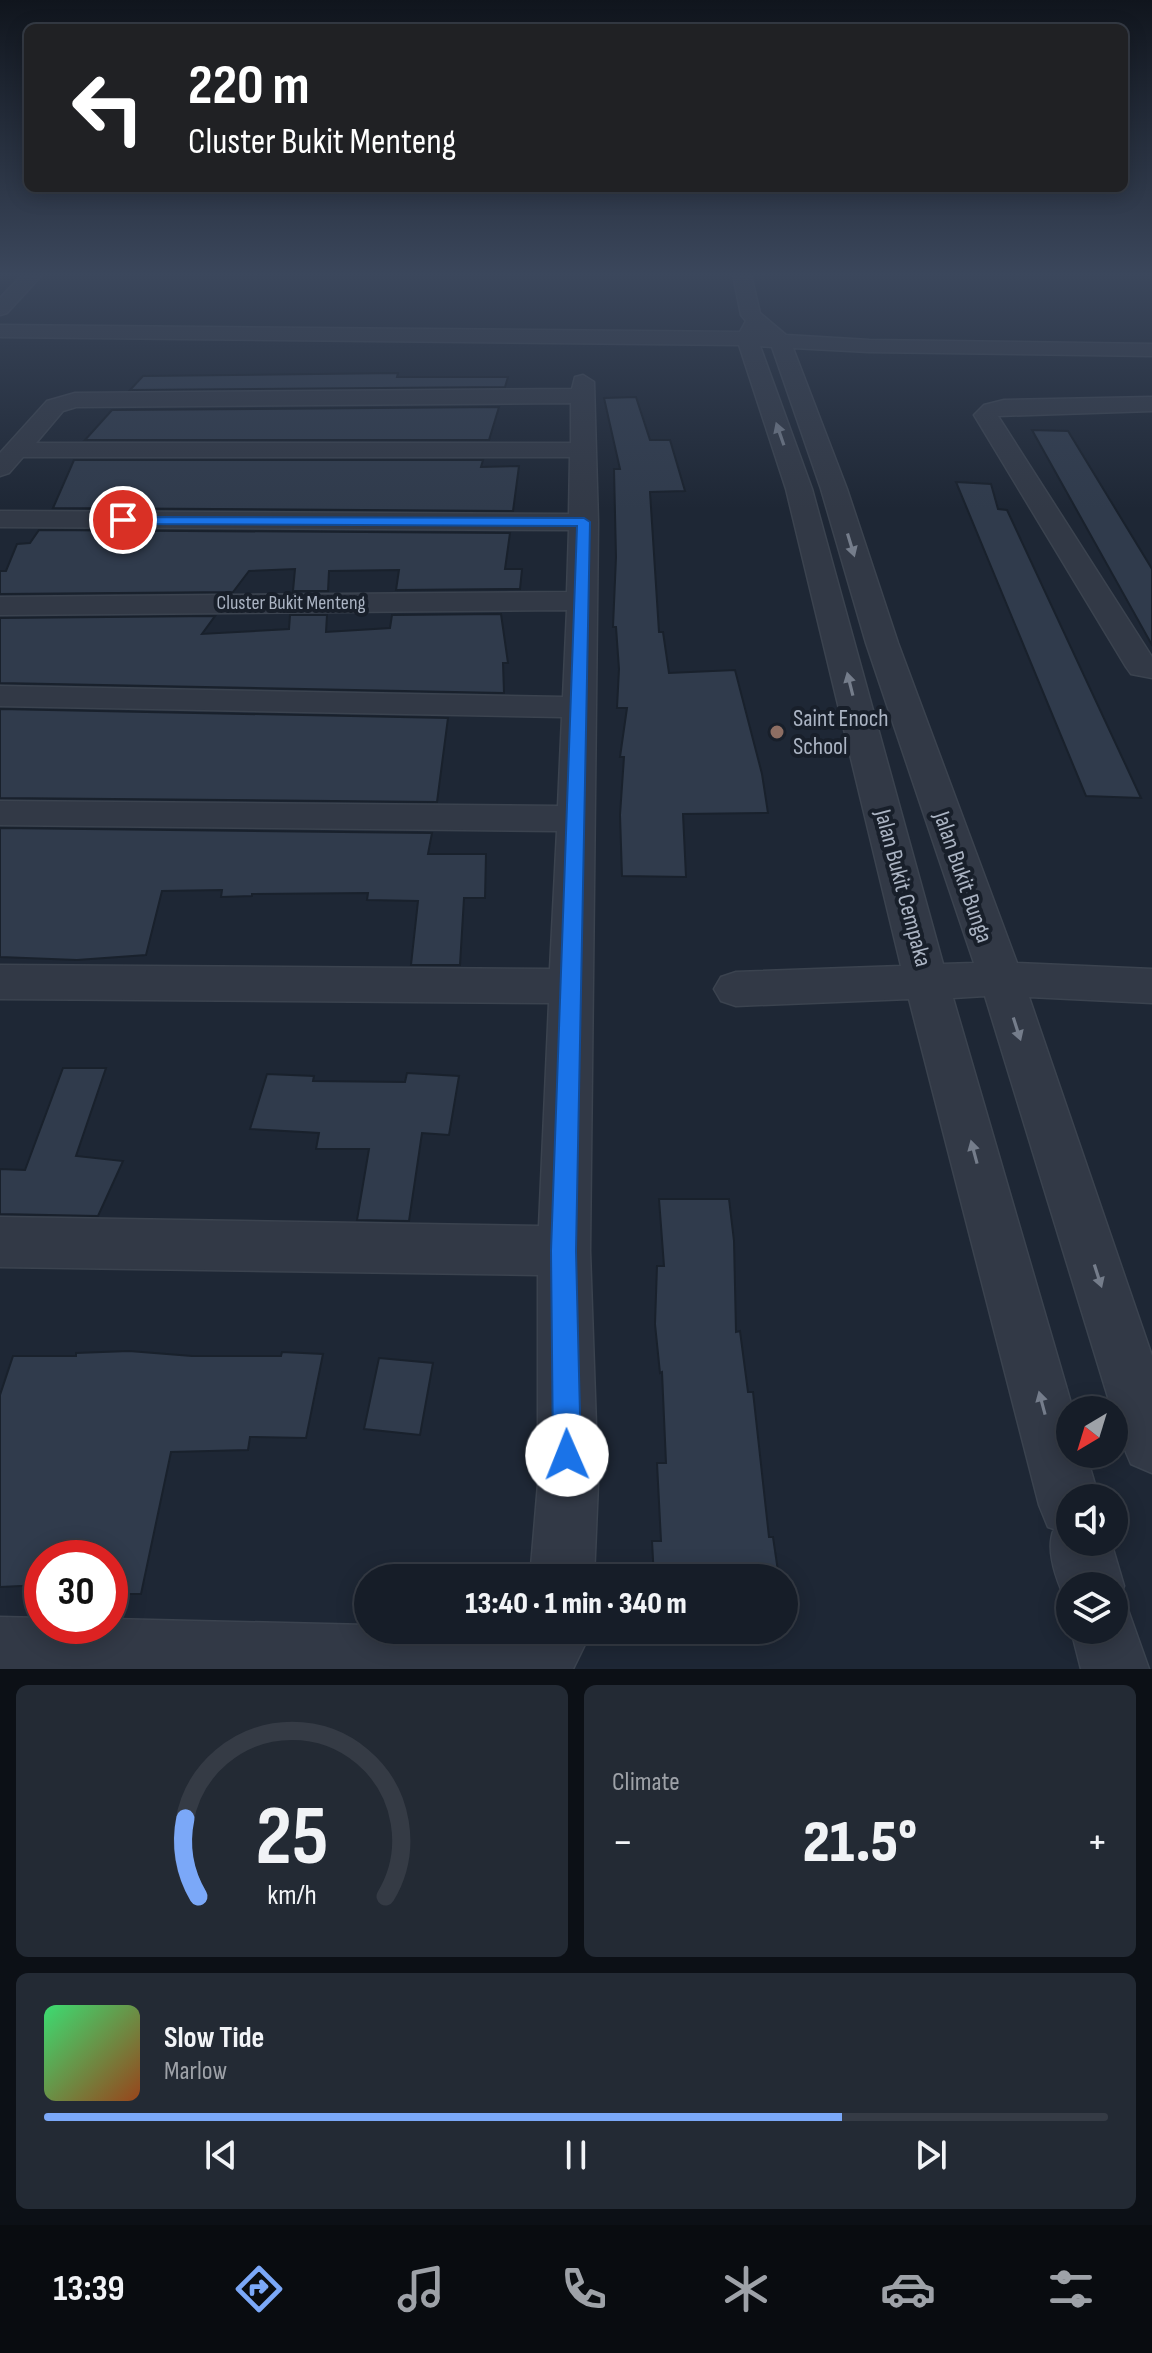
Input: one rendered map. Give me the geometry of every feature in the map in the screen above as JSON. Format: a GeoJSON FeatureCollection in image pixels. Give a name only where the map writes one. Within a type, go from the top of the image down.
{"type":"FeatureCollection","features":[{"type":"Feature","properties":{"kind":"street","name":"Jalan Bukit Cempaka"},"geometry":{"type":"LineString","coordinates":[[768,353],[816,489],[840,643],[927,981],[1064,1484]]}},
{"type":"Feature","properties":{"kind":"street"},"geometry":{"type":"LineString","coordinates":[[7,459],[55,406],[75,400],[583,389],[584,522],[564,1251],[568,1484],[563,1564]]}},
{"type":"Feature","properties":{"kind":"street"},"geometry":{"type":"LineString","coordinates":[[1149,676],[986,415],[1004,407],[1151,405]]}},
{"type":"Feature","properties":{"kind":"street"},"geometry":{"type":"LineString","coordinates":[[7,459],[583,450]]}},
{"type":"Feature","properties":{"kind":"street","name":"Jalan Bukit Bunga"},"geometry":{"type":"LineString","coordinates":[[816,489],[882,643],[1001,979],[1152,1443]]}},
{"type":"Feature","properties":{"kind":"street"},"geometry":{"type":"LineString","coordinates":[[0,519],[584,522]]}},
{"type":"Feature","properties":{"kind":"street","name":"Cluster Bukit Menteng"},"geometry":{"type":"LineString","coordinates":[[0,606],[582,601]]}},
{"type":"Feature","properties":{"kind":"street"},"geometry":{"type":"LineString","coordinates":[[840,643],[882,643]]}},
{"type":"Feature","properties":{"kind":"street"},"geometry":{"type":"LineString","coordinates":[[0,696],[578,707]]}},
{"type":"Feature","properties":{"kind":"street"},"geometry":{"type":"LineString","coordinates":[[0,813],[575,819]]}},
{"type":"Feature","properties":{"kind":"street"},"geometry":{"type":"LineString","coordinates":[[736,989],[1001,979],[1152,986]]}},
{"type":"Feature","properties":{"kind":"street"},"geometry":{"type":"LineString","coordinates":[[0,982],[571,986]]}},
{"type":"Feature","properties":{"kind":"street"},"geometry":{"type":"LineString","coordinates":[[0,1242],[564,1251]]}},
{"type":"Feature","properties":{"kind":"street"},"geometry":{"type":"LineString","coordinates":[[0,1650],[514,1662],[543,1656],[550,1644]]}},
{"type":"Feature","properties":{"kind":"street"},"geometry":{"type":"LineString","coordinates":[[1108,1644],[1115,1669]]}},
{"type":"Feature","properties":{"kind":"building"},"geometry":{"type":"Polygon","coordinates":[[[398,373],[397,377],[508,377],[505,387],[130,390],[143,376],[398,373]]]}},
{"type":"Feature","properties":{"kind":"building"},"geometry":{"type":"Polygon","coordinates":[[[636,397],[650,440],[670,440],[685,491],[650,492],[659,632],[663,632],[669,673],[735,670],[762,774],[768,813],[683,814],[686,877],[622,876],[620,815],[624,757],[620,757],[627,708],[617,708],[619,669],[616,627],[613,627],[616,557],[614,469],[620,469],[604,398],[636,397]]]}},
{"type":"Feature","properties":{"kind":"building"},"geometry":{"type":"Polygon","coordinates":[[[499,407],[489,440],[85,440],[112,410],[499,407]]]}},
{"type":"Feature","properties":{"kind":"building"},"geometry":{"type":"Polygon","coordinates":[[[1032,430],[1068,431],[1152,569],[1152,645],[1032,430]]]}},
{"type":"Feature","properties":{"kind":"building"},"geometry":{"type":"Polygon","coordinates":[[[74,460],[483,460],[481,467],[519,466],[513,511],[53,508],[74,460]]]}},
{"type":"Feature","properties":{"kind":"building"},"geometry":{"type":"Polygon","coordinates":[[[956,482],[991,484],[998,509],[1007,510],[1141,798],[1086,796],[956,482]]]}},
{"type":"Feature","properties":{"kind":"building"},"geometry":{"type":"Polygon","coordinates":[[[39,530],[510,533],[505,569],[522,569],[520,589],[396,590],[399,570],[329,571],[328,591],[293,591],[295,569],[249,571],[233,592],[0,594],[0,571],[6,571],[17,544],[30,543],[39,530]]]}},
{"type":"Feature","properties":{"kind":"building"},"geometry":{"type":"Polygon","coordinates":[[[501,614],[508,663],[503,663],[504,693],[0,683],[0,618],[215,616],[202,634],[289,629],[290,615],[327,615],[326,632],[390,628],[392,615],[501,614]]]}},
{"type":"Feature","properties":{"kind":"building"},"geometry":{"type":"Polygon","coordinates":[[[0,709],[448,718],[437,802],[0,798],[0,709]]]}},
{"type":"Feature","properties":{"kind":"building"},"geometry":{"type":"Polygon","coordinates":[[[0,828],[432,833],[428,854],[486,854],[485,898],[464,898],[460,965],[411,965],[418,901],[367,900],[368,893],[221,897],[222,890],[162,891],[146,955],[77,960],[0,957],[0,828]]]}},
{"type":"Feature","properties":{"kind":"building"},"geometry":{"type":"Polygon","coordinates":[[[63,1068],[106,1068],[76,1156],[123,1161],[98,1216],[0,1214],[0,1169],[25,1170],[63,1068]]]}},
{"type":"Feature","properties":{"kind":"building"},"geometry":{"type":"Polygon","coordinates":[[[407,1073],[459,1076],[449,1135],[422,1133],[409,1221],[357,1220],[369,1149],[316,1149],[319,1133],[250,1129],[267,1074],[314,1076],[313,1081],[405,1082],[407,1073]]]}},
{"type":"Feature","properties":{"kind":"building"},"geometry":{"type":"Polygon","coordinates":[[[659,1199],[729,1199],[734,1241],[736,1332],[740,1331],[748,1392],[753,1392],[769,1537],[773,1537],[777,1564],[653,1564],[652,1541],[661,1541],[657,1463],[666,1463],[662,1372],[655,1324],[657,1266],[664,1266],[659,1199]]]}},
{"type":"Feature","properties":{"kind":"building"},"geometry":{"type":"Polygon","coordinates":[[[129,1351],[192,1356],[281,1356],[282,1352],[323,1354],[306,1438],[250,1437],[248,1450],[171,1452],[141,1594],[128,1594],[128,1540],[24,1540],[24,1586],[0,1587],[0,1395],[13,1356],[76,1356],[76,1353],[129,1351]]]}},
{"type":"Feature","properties":{"kind":"building"},"geometry":{"type":"Polygon","coordinates":[[[379,1358],[433,1363],[420,1435],[364,1429],[379,1358]]]}},
{"type":"Feature","properties":{"kind":"place","name":"Saint Enoch School"},"geometry":{"type":"Point","coordinates":[777,732]}},
{"type":"Feature","properties":{"kind":"route"},"geometry":{"type":"LineString","coordinates":[[123,520],[584,522],[564,1251],[567,1455]]}}]}
